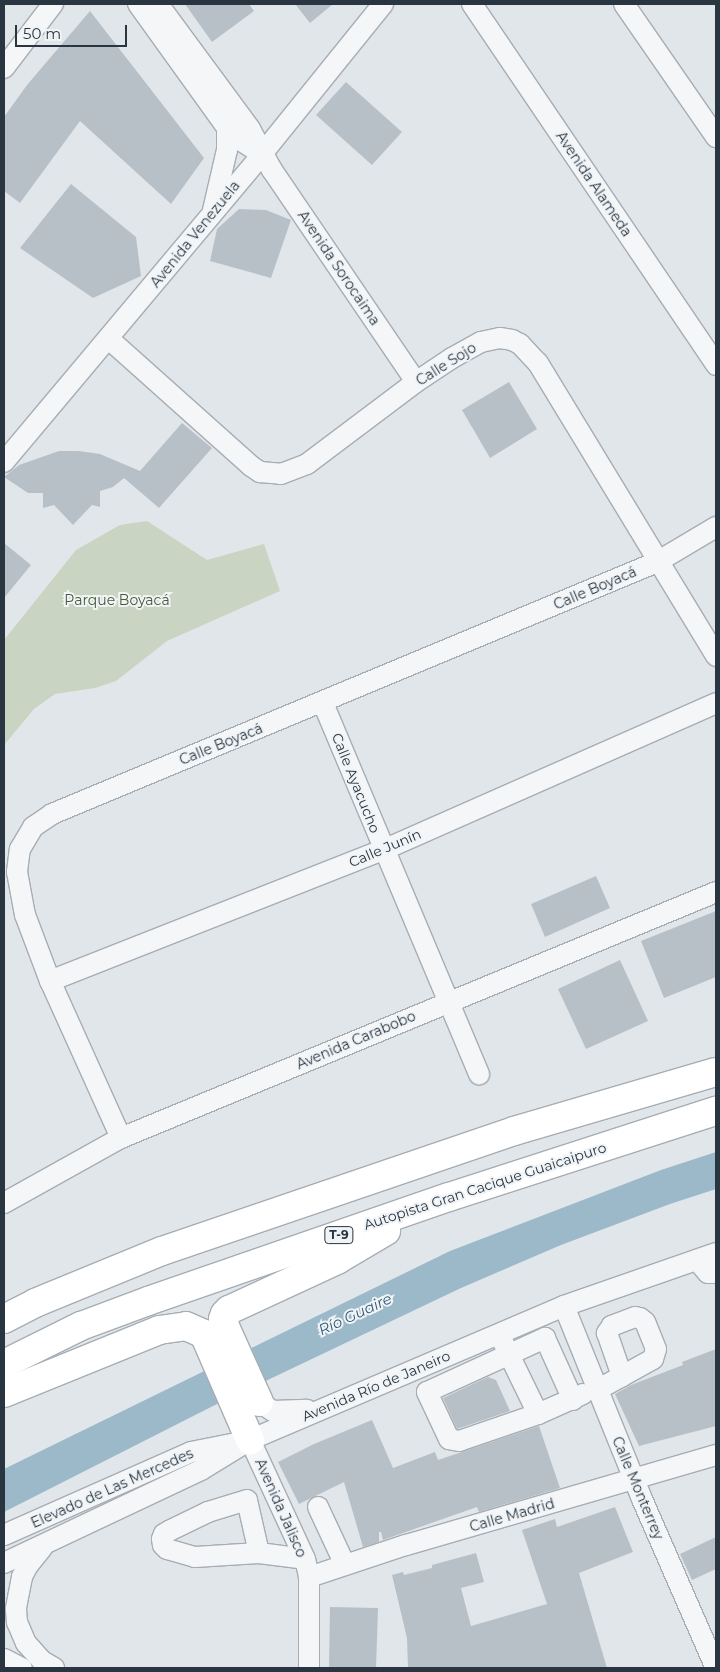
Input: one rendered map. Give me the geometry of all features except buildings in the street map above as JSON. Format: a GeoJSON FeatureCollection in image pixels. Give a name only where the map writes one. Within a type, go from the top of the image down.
{"type":"FeatureCollection","features":[{"type":"Feature","properties":{"kind":"highway"},"geometry":{"type":"LineString","coordinates":[[4,1319],[35,1303],[162,1251],[514,1131],[716,1055]]}},
{"type":"Feature","properties":{"kind":"highway"},"geometry":{"type":"LineString","coordinates":[[514,1131],[716,1072]]}},
{"type":"Feature","properties":{"kind":"highway","name":"Autopista Gran Cacique Guaicaipuro"},"geometry":{"type":"LineString","coordinates":[[4,1364],[90,1322],[449,1197],[716,1111]]}},
{"type":"Feature","properties":{"kind":"highway","name":"T-9"},"geometry":{"type":"LineString","coordinates":[[215,1332],[229,1310],[337,1260],[449,1197]]}},
{"type":"Feature","properties":{"kind":"highway"},"geometry":{"type":"LineString","coordinates":[[4,1394],[159,1330],[186,1326],[215,1332],[250,1419]]}},
{"type":"Feature","properties":{"kind":"street"},"geometry":{"type":"LineString","coordinates":[[4,68],[53,4]]}},
{"type":"Feature","properties":{"kind":"street","name":"Avenida Sorocaima"},"geometry":{"type":"LineString","coordinates":[[138,4],[227,128],[237,138],[262,154]]}},
{"type":"Feature","properties":{"kind":"street","name":"Avenida Sorocaima"},"geometry":{"type":"LineString","coordinates":[[158,4],[250,129],[262,154],[416,382]]}},
{"type":"Feature","properties":{"kind":"street","name":"Avenida Venezuela"},"geometry":{"type":"LineString","coordinates":[[4,462],[109,339],[383,4]]}},
{"type":"Feature","properties":{"kind":"street","name":"Avenida Alameda"},"geometry":{"type":"LineString","coordinates":[[472,4],[716,365]]}},
{"type":"Feature","properties":{"kind":"street"},"geometry":{"type":"LineString","coordinates":[[624,4],[716,137]]}},
{"type":"Feature","properties":{"kind":"street"},"geometry":{"type":"LineString","coordinates":[[212,214],[227,150],[227,128]]}},
{"type":"Feature","properties":{"kind":"street","name":"Calle Sojo"},"geometry":{"type":"LineString","coordinates":[[109,339],[233,452],[251,466],[269,474],[292,471],[307,464],[416,382],[452,358],[481,342],[500,338],[520,344],[538,362],[716,656]]}},
{"type":"Feature","properties":{"kind":"street","name":"Calle Boyacá"},"geometry":{"type":"LineString","coordinates":[[121,1138],[50,980],[25,915],[17,872],[20,849],[33,827],[52,814],[323,703],[658,562],[716,527]]}},
{"type":"Feature","properties":{"kind":"street","name":"Calle Ayacucho"},"geometry":{"type":"LineString","coordinates":[[323,703],[383,850],[479,1075]]}},
{"type":"Feature","properties":{"kind":"street","name":"Calle Junín"},"geometry":{"type":"LineString","coordinates":[[50,980],[383,850],[716,703]]}},
{"type":"Feature","properties":{"kind":"street","name":"Avenida Carabobo"},"geometry":{"type":"LineString","coordinates":[[4,1203],[121,1138],[716,892]]}},
{"type":"Feature","properties":{"kind":"street","name":"Avenida Río de Janeiro"},"geometry":{"type":"LineString","coordinates":[[4,1563],[201,1470],[250,1419],[324,1409],[564,1306],[716,1253]]}},
{"type":"Feature","properties":{"kind":"street"},"geometry":{"type":"LineString","coordinates":[[697,1260],[708,1273],[716,1273]]}},
{"type":"Feature","properties":{"kind":"street","name":"Calle Monterrey"},"geometry":{"type":"LineString","coordinates":[[564,1306],[634,1480],[716,1668]]}},
{"type":"Feature","properties":{"kind":"street"},"geometry":{"type":"LineString","coordinates":[[499,1334],[538,1414]]}},
{"type":"Feature","properties":{"kind":"street"},"geometry":{"type":"LineString","coordinates":[[573,1400],[545,1338],[428,1392],[449,1439],[460,1442],[573,1400],[595,1386],[622,1376]]}},
{"type":"Feature","properties":{"kind":"street"},"geometry":{"type":"LineString","coordinates":[[250,1419],[265,1408],[279,1412],[324,1409]]}},
{"type":"Feature","properties":{"kind":"street","name":"Elevado de Las Mercedes"},"geometry":{"type":"LineString","coordinates":[[4,1536],[192,1452],[250,1419]]}},
{"type":"Feature","properties":{"kind":"street","name":"Avenida Jalisco"},"geometry":{"type":"LineString","coordinates":[[250,1419],[307,1568],[309,1668]]}},
{"type":"Feature","properties":{"kind":"street","name":"Calle Madrid"},"geometry":{"type":"LineString","coordinates":[[307,1568],[345,1565],[406,1545],[716,1455]]}},
{"type":"Feature","properties":{"kind":"street"},"geometry":{"type":"LineString","coordinates":[[259,1553],[247,1500],[208,1512],[169,1531],[164,1534],[162,1539],[163,1545],[167,1549],[195,1558],[259,1553],[307,1568]]}},
{"type":"Feature","properties":{"kind":"street"},"geometry":{"type":"LineString","coordinates":[[318,1508],[345,1565]]}},
{"type":"Feature","properties":{"kind":"street"},"geometry":{"type":"LineString","coordinates":[[47,1543],[28,1565],[22,1577],[16,1610],[21,1633],[30,1648],[42,1661],[54,1668]]}},
{"type":"Feature","properties":{"kind":"street"},"geometry":{"type":"LineString","coordinates":[[4,1659],[22,1668]]}},
{"type":"Feature","properties":{"kind":"green space","name":"Parque Boyacá"},"geometry":{"type":"Polygon","coordinates":[[[147,521],[207,560],[264,544],[280,591],[167,641],[116,681],[95,688],[55,694],[34,709],[4,745],[4,640],[76,550],[120,525],[147,521]]]}},
{"type":"Feature","properties":{"kind":"water","name":"Río Guaire"},"geometry":{"type":"Polygon","coordinates":[[[716,1152],[716,1189],[670,1204],[561,1245],[461,1288],[213,1406],[4,1512],[4,1469],[450,1251],[661,1170],[716,1152]]]}}]}
